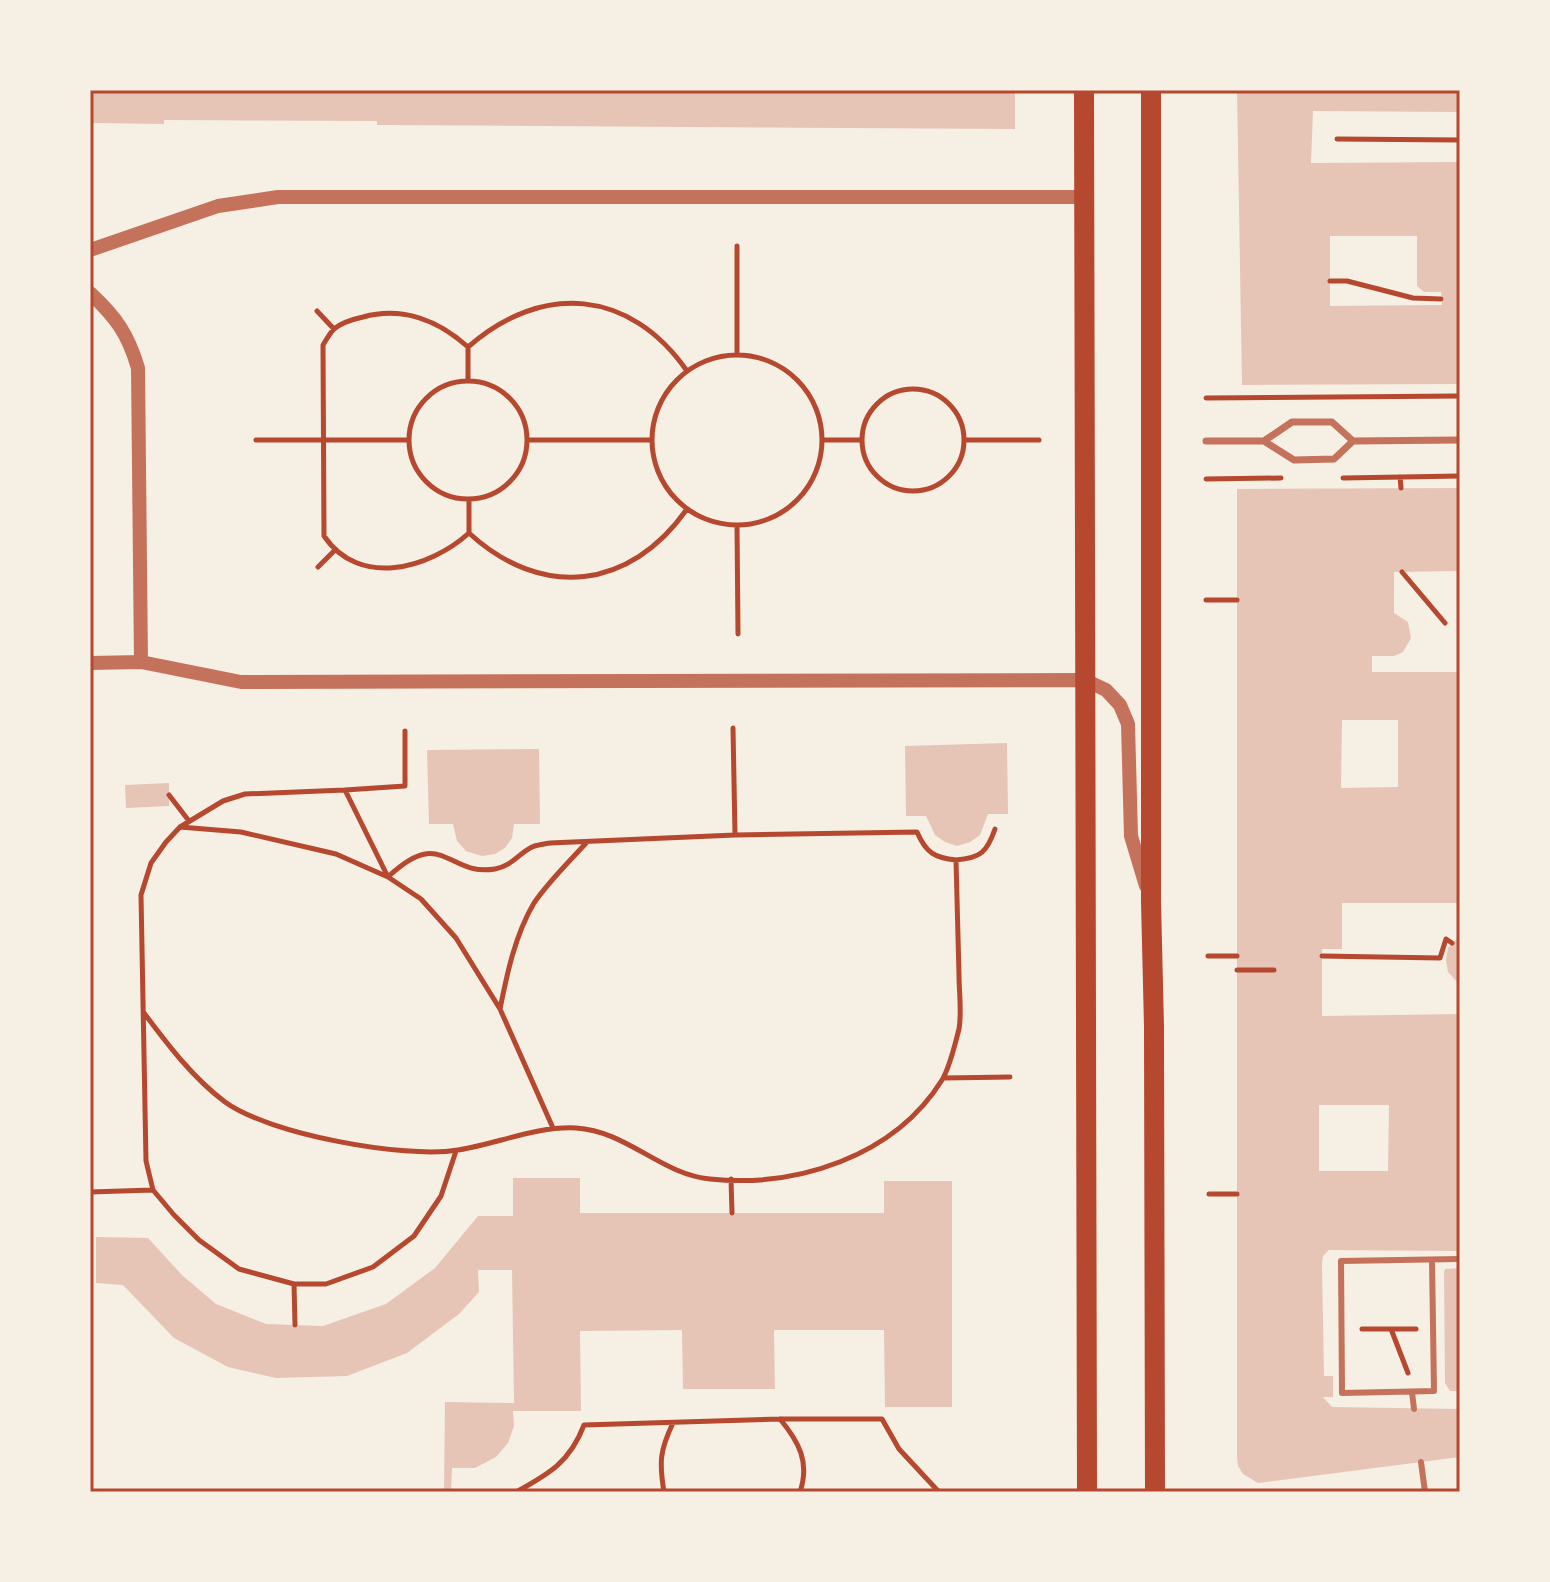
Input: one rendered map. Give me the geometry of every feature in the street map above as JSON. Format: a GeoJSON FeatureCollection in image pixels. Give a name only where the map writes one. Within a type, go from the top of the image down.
{"type":"FeatureCollection","features":[{"type":"Feature","properties":{"kind":"main road"},"geometry":{"type":"LineString","coordinates":[[1084,90],[1087,1492]]}},
{"type":"Feature","properties":{"kind":"main road"},"geometry":{"type":"LineString","coordinates":[[1151,90],[1155,1492]]}},
{"type":"Feature","properties":{"kind":"street"},"geometry":{"type":"LineString","coordinates":[[90,250],[218,206],[278,197],[1085,197]]}},
{"type":"Feature","properties":{"kind":"street"},"geometry":{"type":"LineString","coordinates":[[90,293],[110,311],[130,340],[138,368],[141,662]]}},
{"type":"Feature","properties":{"kind":"street"},"geometry":{"type":"LineString","coordinates":[[1264,441],[1292,422],[1332,422],[1353,441],[1460,440]]}},
{"type":"Feature","properties":{"kind":"street"},"geometry":{"type":"LineString","coordinates":[[1206,441],[1264,441],[1294,460],[1334,459],[1353,441]]}},
{"type":"Feature","properties":{"kind":"street"},"geometry":{"type":"LineString","coordinates":[[90,663],[141,662],[241,682],[1085,680],[1106,690],[1120,705],[1128,724],[1131,746],[1131,836],[1151,901]]}},
{"type":"Feature","properties":{"kind":"lane"},"geometry":{"type":"LineString","coordinates":[[1432,1260],[1434,1391],[1342,1393],[1341,1261],[1458,1259]]}},
{"type":"Feature","properties":{"kind":"lane"},"geometry":{"type":"LineString","coordinates":[[1412,1392],[1414,1409]]}},
{"type":"Feature","properties":{"kind":"lane"},"geometry":{"type":"LineString","coordinates":[[1421,1462],[1425,1492]]}},
{"type":"Feature","properties":{"kind":"path"},"geometry":{"type":"LineString","coordinates":[[1337,139],[1460,140]]}},
{"type":"Feature","properties":{"kind":"path"},"geometry":{"type":"LineString","coordinates":[[737,246],[737,355]]}},
{"type":"Feature","properties":{"kind":"path"},"geometry":{"type":"LineString","coordinates":[[1330,281],[1347,281],[1413,298],[1441,299]]}},
{"type":"Feature","properties":{"kind":"path"},"geometry":{"type":"LineString","coordinates":[[468,347],[488,329],[513,315],[541,306],[583,304],[625,315],[650,329],[671,348],[687,371]]}},
{"type":"Feature","properties":{"kind":"path"},"geometry":{"type":"LineString","coordinates":[[317,311],[334,329]]}},
{"type":"Feature","properties":{"kind":"path"},"geometry":{"type":"LineString","coordinates":[[468,381],[468,347],[453,333],[415,316],[373,314],[352,320],[334,329],[323,345],[324,536],[334,551],[373,566],[394,568],[415,565],[453,547],[469,533]]}},
{"type":"Feature","properties":{"kind":"path"},"geometry":{"type":"LineString","coordinates":[[737,355],[770,361],[797,380],[816,408],[822,440],[816,473],[797,500],[770,519],[737,525],[719,523],[687,509],[675,498],[658,472],[652,440],[658,409],[665,394],[687,371],[702,362],[737,355]]}},
{"type":"Feature","properties":{"kind":"path"},"geometry":{"type":"LineString","coordinates":[[468,381],[494,387],[515,403],[526,427],[527,440],[522,466],[505,487],[482,498],[469,500],[443,494],[422,477],[415,466],[409,440],[411,427],[422,403],[443,387],[468,381]]}},
{"type":"Feature","properties":{"kind":"path"},"geometry":{"type":"LineString","coordinates":[[913,388],[926,390],[949,403],[963,426],[964,440],[963,453],[949,476],[926,490],[913,491],[887,485],[877,476],[868,466],[862,440],[863,427],[876,403],[887,395],[913,388]]}},
{"type":"Feature","properties":{"kind":"path"},"geometry":{"type":"LineString","coordinates":[[1206,398],[1460,396]]}},
{"type":"Feature","properties":{"kind":"path"},"geometry":{"type":"LineString","coordinates":[[256,440],[409,440]]}},
{"type":"Feature","properties":{"kind":"path"},"geometry":{"type":"LineString","coordinates":[[527,440],[652,440]]}},
{"type":"Feature","properties":{"kind":"path"},"geometry":{"type":"LineString","coordinates":[[822,440],[862,440]]}},
{"type":"Feature","properties":{"kind":"path"},"geometry":{"type":"LineString","coordinates":[[964,440],[1039,440]]}},
{"type":"Feature","properties":{"kind":"path"},"geometry":{"type":"LineString","coordinates":[[1400,477],[1401,488]]}},
{"type":"Feature","properties":{"kind":"path"},"geometry":{"type":"LineString","coordinates":[[469,500],[469,533],[489,551],[514,566],[541,575],[569,578],[598,574],[625,565],[650,551],[671,532],[687,509]]}},
{"type":"Feature","properties":{"kind":"path"},"geometry":{"type":"LineString","coordinates":[[737,525],[738,634]]}},
{"type":"Feature","properties":{"kind":"path"},"geometry":{"type":"LineString","coordinates":[[318,567],[334,551]]}},
{"type":"Feature","properties":{"kind":"path"},"geometry":{"type":"LineString","coordinates":[[1402,572],[1445,623]]}},
{"type":"Feature","properties":{"kind":"path"},"geometry":{"type":"LineString","coordinates":[[1206,600],[1237,600]]}},
{"type":"Feature","properties":{"kind":"path"},"geometry":{"type":"LineString","coordinates":[[733,728],[735,835]]}},
{"type":"Feature","properties":{"kind":"path"},"geometry":{"type":"LineString","coordinates":[[405,731],[405,786],[245,794],[223,801],[180,827],[151,863],[141,895],[146,1161],[153,1190],[199,1240],[239,1269],[294,1284],[326,1284],[373,1267],[414,1236],[441,1196],[456,1151]]}},
{"type":"Feature","properties":{"kind":"path"},"geometry":{"type":"LineString","coordinates":[[345,790],[388,877]]}},
{"type":"Feature","properties":{"kind":"path"},"geometry":{"type":"LineString","coordinates":[[169,795],[189,821]]}},
{"type":"Feature","properties":{"kind":"path"},"geometry":{"type":"LineString","coordinates":[[180,827],[241,832],[336,854],[388,877],[421,899],[456,938],[500,1009],[553,1128]]}},
{"type":"Feature","properties":{"kind":"path"},"geometry":{"type":"LineString","coordinates":[[388,877],[413,857],[428,853],[440,854],[482,870],[510,864],[531,848],[550,843],[735,835],[917,832],[924,849],[937,858],[956,860],[973,858],[988,848],[995,829]]}},
{"type":"Feature","properties":{"kind":"path"},"geometry":{"type":"LineString","coordinates":[[500,1009],[507,972],[533,905],[588,841]]}},
{"type":"Feature","properties":{"kind":"path"},"geometry":{"type":"LineString","coordinates":[[144,1013],[169,1047],[204,1083],[226,1103],[264,1123],[385,1151],[456,1151],[553,1128],[599,1131],[626,1142],[667,1168],[708,1179],[770,1179],[851,1159],[915,1117],[944,1078],[960,1026],[956,860]]}},
{"type":"Feature","properties":{"kind":"path"},"geometry":{"type":"LineString","coordinates":[[1322,956],[1440,958],[1446,939],[1452,943]]}},
{"type":"Feature","properties":{"kind":"path"},"geometry":{"type":"LineString","coordinates":[[1208,956],[1237,956]]}},
{"type":"Feature","properties":{"kind":"path"},"geometry":{"type":"LineString","coordinates":[[1237,970],[1274,970]]}},
{"type":"Feature","properties":{"kind":"path"},"geometry":{"type":"LineString","coordinates":[[944,1078],[1010,1077]]}},
{"type":"Feature","properties":{"kind":"path"},"geometry":{"type":"LineString","coordinates":[[731,1179],[732,1213]]}},
{"type":"Feature","properties":{"kind":"path"},"geometry":{"type":"LineString","coordinates":[[90,1192],[153,1190]]}},
{"type":"Feature","properties":{"kind":"path"},"geometry":{"type":"LineString","coordinates":[[1209,1194],[1237,1194]]}},
{"type":"Feature","properties":{"kind":"path"},"geometry":{"type":"LineString","coordinates":[[294,1284],[295,1325]]}},
{"type":"Feature","properties":{"kind":"path"},"geometry":{"type":"LineString","coordinates":[[1356,1329],[1403,1329]]}},
{"type":"Feature","properties":{"kind":"path"},"geometry":{"type":"LineString","coordinates":[[1391,1329],[1410,1377]]}},
{"type":"Feature","properties":{"kind":"path"},"geometry":{"type":"LineString","coordinates":[[780,1419],[801,1449],[804,1466],[800,1492]]}},
{"type":"Feature","properties":{"kind":"path"},"geometry":{"type":"LineString","coordinates":[[516,1492],[562,1462],[576,1446],[584,1425],[882,1419],[899,1449],[939,1492]]}},
{"type":"Feature","properties":{"kind":"path"},"geometry":{"type":"LineString","coordinates":[[664,1492],[660,1468],[662,1446],[673,1423]]}},
{"type":"Feature","properties":{"kind":"building"},"geometry":{"type":"Polygon","coordinates":[[[91,90],[1015,90],[1015,129],[377,125],[377,121],[164,120],[164,124],[93,123],[91,90]]]}},
{"type":"Feature","properties":{"kind":"building"},"geometry":{"type":"Polygon","coordinates":[[[1237,90],[1460,90],[1460,112],[1313,111],[1311,163],[1460,162],[1460,384],[1242,385],[1237,90]],[[1330,236],[1330,306],[1442,305],[1441,292],[1424,292],[1417,286],[1417,236],[1330,236]]]}},
{"type":"Feature","properties":{"kind":"building"},"geometry":{"type":"Polygon","coordinates":[[[1460,488],[1460,571],[1394,572],[1394,613],[1408,622],[1411,638],[1403,652],[1394,656],[1372,656],[1372,672],[1460,672],[1460,903],[1342,903],[1342,949],[1322,949],[1322,1016],[1460,1014],[1460,1251],[1329,1250],[1323,1256],[1322,1264],[1324,1376],[1333,1376],[1333,1397],[1323,1397],[1332,1407],[1460,1409],[1460,1457],[1258,1483],[1243,1474],[1237,1457],[1237,489],[1460,488]],[[1342,720],[1341,788],[1398,787],[1398,720],[1342,720]],[[1319,1105],[1319,1171],[1388,1171],[1389,1105],[1319,1105]]]}},
{"type":"Feature","properties":{"kind":"building"},"geometry":{"type":"Polygon","coordinates":[[[1007,743],[1008,814],[988,814],[980,835],[957,846],[935,835],[926,816],[906,816],[905,746],[1007,743]]]}},
{"type":"Feature","properties":{"kind":"building"},"geometry":{"type":"Polygon","coordinates":[[[539,749],[540,824],[514,824],[512,838],[505,848],[482,856],[466,851],[457,841],[453,824],[429,824],[427,750],[539,749]]]}},
{"type":"Feature","properties":{"kind":"building"},"geometry":{"type":"Polygon","coordinates":[[[169,783],[169,806],[126,808],[125,785],[169,783]]]}},
{"type":"Feature","properties":{"kind":"building"},"geometry":{"type":"Polygon","coordinates":[[[1460,935],[1460,985],[1448,972],[1446,960],[1448,948],[1460,935]]]}},
{"type":"Feature","properties":{"kind":"building"},"geometry":{"type":"Polygon","coordinates":[[[513,1178],[580,1178],[580,1213],[884,1213],[884,1181],[952,1181],[952,1407],[885,1407],[884,1330],[774,1330],[775,1389],[683,1389],[682,1330],[580,1331],[581,1411],[513,1411],[514,1426],[508,1443],[496,1457],[475,1468],[452,1468],[451,1492],[444,1492],[445,1402],[514,1403],[512,1270],[478,1270],[479,1292],[459,1314],[407,1353],[347,1376],[276,1378],[228,1367],[174,1338],[123,1285],[96,1283],[96,1237],[148,1238],[182,1275],[216,1304],[266,1324],[323,1326],[386,1304],[435,1268],[478,1216],[513,1216],[513,1178]]]}},
{"type":"Feature","properties":{"kind":"building"},"geometry":{"type":"Polygon","coordinates":[[[1460,1268],[1460,1391],[1450,1391],[1445,1383],[1444,1272],[1445,1269],[1460,1268]]]}}]}
